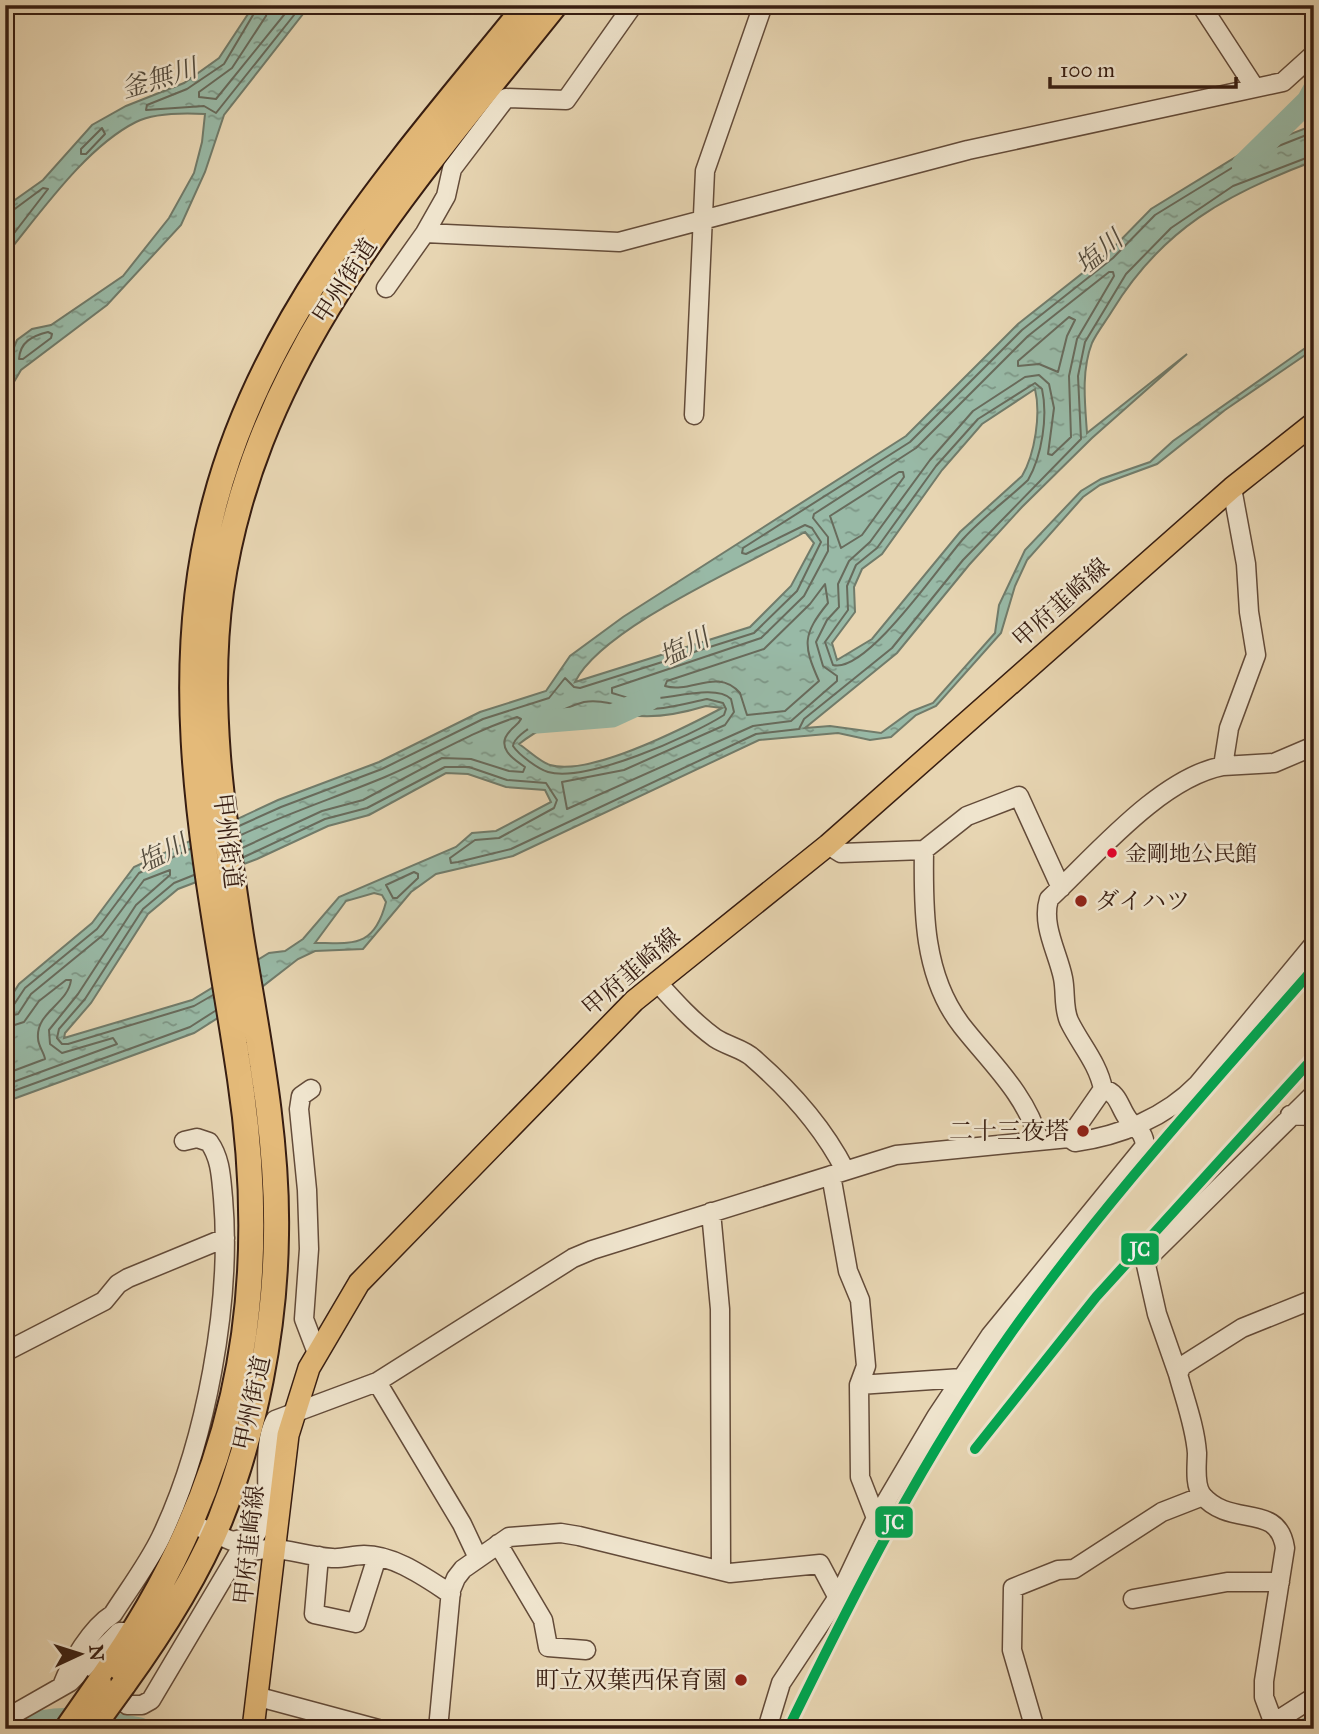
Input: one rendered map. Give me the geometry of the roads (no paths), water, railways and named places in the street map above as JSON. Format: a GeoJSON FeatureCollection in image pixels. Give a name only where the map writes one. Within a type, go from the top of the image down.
{"type":"FeatureCollection","features":[{"type":"Feature","properties":{"kind":"highway","name":"甲州街道"},"geometry":{"type":"LineString","coordinates":[[67,1729],[116,1691],[134,1632],[203,1529],[244,1450],[271,1306],[276,1235],[274,1160],[252,1081],[203,855],[190,720],[191,652],[198,585],[214,503],[240,423],[282,335],[330,254],[467,114],[527,5]]}},
{"type":"Feature","properties":{"kind":"highway","name":"甲州街道"},"geometry":{"type":"LineString","coordinates":[[252,1081],[215,709],[215,652],[222,588],[239,507],[265,430],[302,348],[351,267],[467,114],[555,5]]}},
{"type":"Feature","properties":{"kind":"highway","name":"甲州街道"},"geometry":{"type":"LineString","coordinates":[[91,1729],[190,1581],[203,1529]]}},
{"type":"Feature","properties":{"kind":"main road","name":"甲府韮崎線"},"geometry":{"type":"LineString","coordinates":[[253,1729],[259,1697],[284,1464],[295,1412],[317,1353],[359,1283],[586,1048],[657,982],[828,845],[1233,488],[1314,423]]}},
{"type":"Feature","properties":{"kind":"street"},"geometry":{"type":"LineString","coordinates":[[386,288],[425,233],[446,195],[467,114],[506,98],[566,100],[633,5]]}},
{"type":"Feature","properties":{"kind":"street"},"geometry":{"type":"LineString","coordinates":[[694,415],[701,219],[709,158],[763,5]]}},
{"type":"Feature","properties":{"kind":"street"},"geometry":{"type":"LineString","coordinates":[[1201,5],[1255,88]]}},
{"type":"Feature","properties":{"kind":"street"},"geometry":{"type":"LineString","coordinates":[[425,233],[619,242],[968,150],[1283,82],[1314,54]]}},
{"type":"Feature","properties":{"kind":"street"},"geometry":{"type":"LineString","coordinates":[[1223,766],[1230,728],[1256,655],[1249,612],[1246,564],[1233,488]]}},
{"type":"Feature","properties":{"kind":"street"},"geometry":{"type":"LineString","coordinates":[[767,1729],[781,1684],[838,1598],[876,1518],[962,1378],[998,1325],[1145,1146],[1144,1137],[1137,1125],[1129,1120],[1117,1097],[1103,1088],[1088,1051],[1065,1011],[1063,978],[1053,949],[1046,908],[1049,899],[1155,799],[1205,769],[1273,763],[1314,746]]}},
{"type":"Feature","properties":{"kind":"street"},"geometry":{"type":"LineString","coordinates":[[828,845],[841,853],[924,850],[967,816],[1019,796],[1061,888]]}},
{"type":"Feature","properties":{"kind":"street"},"geometry":{"type":"LineString","coordinates":[[924,850],[923,906],[936,977],[961,1024],[1014,1088],[1039,1141]]}},
{"type":"Feature","properties":{"kind":"street"},"geometry":{"type":"LineString","coordinates":[[203,1529],[240,1541],[255,1536],[261,1527],[265,1516],[270,1429],[275,1420],[377,1382],[573,1258],[896,1155],[1069,1138],[1075,1142],[1100,1139],[1137,1125],[1191,1091],[1314,944]]}},
{"type":"Feature","properties":{"kind":"street"},"geometry":{"type":"LineString","coordinates":[[657,982],[696,1023],[729,1047],[751,1055],[800,1104],[818,1125],[838,1173],[848,1271],[860,1300],[866,1366],[859,1385],[860,1477],[876,1518]]}},
{"type":"Feature","properties":{"kind":"street"},"geometry":{"type":"LineString","coordinates":[[1069,1138],[1103,1088]]}},
{"type":"Feature","properties":{"kind":"street"},"geometry":{"type":"LineString","coordinates":[[311,1089],[301,1096],[299,1110],[307,1190],[309,1249],[295,1318],[317,1353]]}},
{"type":"Feature","properties":{"kind":"street"},"geometry":{"type":"LineString","coordinates":[[1314,1094],[1153,1254],[1146,1265],[1157,1314],[1178,1374],[1196,1440],[1198,1487],[1203,1496],[1235,1515],[1271,1520],[1278,1526],[1285,1548],[1264,1681],[1269,1727],[1314,1697]]}},
{"type":"Feature","properties":{"kind":"street"},"geometry":{"type":"LineString","coordinates":[[1290,1115],[1314,1116]]}},
{"type":"Feature","properties":{"kind":"street"},"geometry":{"type":"LineString","coordinates":[[66,1692],[68,1670],[104,1620],[113,1614],[160,1538],[191,1451],[228,1314],[219,1161],[209,1142],[197,1139],[184,1141]]}},
{"type":"Feature","properties":{"kind":"street"},"geometry":{"type":"LineString","coordinates":[[711,1212],[720,1309],[720,1568]]}},
{"type":"Feature","properties":{"kind":"street"},"geometry":{"type":"LineString","coordinates":[[5,1352],[104,1301],[128,1278],[225,1238]]}},
{"type":"Feature","properties":{"kind":"street"},"geometry":{"type":"LineString","coordinates":[[1178,1374],[1182,1366],[1242,1328],[1314,1299]]}},
{"type":"Feature","properties":{"kind":"street"},"geometry":{"type":"LineString","coordinates":[[859,1385],[962,1378]]}},
{"type":"Feature","properties":{"kind":"street"},"geometry":{"type":"LineString","coordinates":[[377,1382],[462,1524],[478,1558]]}},
{"type":"Feature","properties":{"kind":"street"},"geometry":{"type":"LineString","coordinates":[[1035,1729],[1012,1650],[1013,1588],[1058,1570],[1074,1569],[1162,1512],[1203,1496]]}},
{"type":"Feature","properties":{"kind":"street"},"geometry":{"type":"LineString","coordinates":[[438,1729],[451,1594],[456,1578],[478,1558],[509,1537],[561,1533],[649,1555],[720,1568],[730,1573],[820,1563],[838,1598]]}},
{"type":"Feature","properties":{"kind":"street"},"geometry":{"type":"LineString","coordinates":[[498,1544],[543,1620],[548,1647],[586,1650]]}},
{"type":"Feature","properties":{"kind":"street"},"geometry":{"type":"LineString","coordinates":[[116,1691],[142,1705],[151,1700],[237,1555],[276,1546],[333,1559],[365,1555],[377,1557],[404,1564],[451,1594]]}},
{"type":"Feature","properties":{"kind":"street"},"geometry":{"type":"LineString","coordinates":[[319,1556],[314,1614],[356,1623],[377,1557]]}},
{"type":"Feature","properties":{"kind":"street"},"geometry":{"type":"LineString","coordinates":[[1133,1599],[1192,1587],[1279,1582]]}},
{"type":"Feature","properties":{"kind":"street"},"geometry":{"type":"LineString","coordinates":[[5,1718],[66,1692],[119,1632],[134,1632]]}},
{"type":"Feature","properties":{"kind":"street"},"geometry":{"type":"LineString","coordinates":[[259,1697],[378,1729]]}},
{"type":"Feature","properties":{"kind":"water"},"geometry":{"type":"Polygon","coordinates":[[[254,5],[310,5],[224,115],[205,172],[181,225],[107,305],[21,370],[5,397],[5,369],[17,340],[32,329],[51,325],[123,276],[169,218],[194,173],[202,142],[205,114],[161,115],[136,122],[117,133],[99,147],[65,182],[5,256],[5,207],[43,180],[92,125],[126,106],[184,83],[219,58],[254,5]]]}},
{"type":"Feature","properties":{"kind":"water"},"geometry":{"type":"Polygon","coordinates":[[[1314,125],[1314,161],[1252,187],[1199,218],[1175,236],[1131,282],[1092,343],[1086,365],[1087,433],[1187,354],[1092,438],[1022,507],[969,565],[897,653],[805,728],[830,726],[881,733],[910,712],[933,703],[995,633],[999,605],[1025,550],[1081,491],[1101,479],[1150,462],[1173,441],[1314,342],[1314,349],[1225,410],[1157,464],[1100,485],[1083,497],[1027,560],[1015,586],[1001,633],[936,706],[916,715],[891,737],[870,740],[838,733],[759,740],[513,856],[436,874],[411,892],[363,949],[315,951],[298,959],[240,1004],[194,1033],[5,1102],[5,1006],[19,984],[92,923],[134,867],[278,800],[379,762],[480,712],[546,691],[570,656],[623,617],[906,436],[1018,324],[1108,253],[1151,209],[1244,152],[1314,125]],[[1035,389],[982,424],[942,470],[882,554],[862,569],[854,587],[855,612],[832,643],[837,660],[872,639],[960,532],[1022,476],[1036,434],[1035,389]],[[805,532],[679,598],[614,640],[590,661],[575,682],[750,627],[791,586],[814,543],[805,532]],[[706,706],[669,715],[630,715],[604,709],[587,709],[570,714],[519,744],[550,765],[567,767],[589,764],[638,748],[722,708],[706,706]],[[446,773],[369,815],[328,826],[257,859],[178,889],[148,914],[91,1003],[65,1033],[64,1038],[192,1000],[269,953],[285,951],[303,939],[339,897],[456,847],[472,833],[496,831],[551,802],[545,790],[506,787],[468,774],[446,773]],[[374,893],[346,901],[315,943],[351,942],[369,935],[381,917],[386,902],[382,895],[374,893]]]}},
{"type":"Feature","properties":{"kind":"waterway"},"geometry":{"type":"LineString","coordinates":[[1243,165],[1308,101],[1314,90]]}},
{"type":"Feature","properties":{"kind":"waterway","name":"塩川"},"geometry":{"type":"LineString","coordinates":[[537,722],[612,716],[649,699]]}},
{"type":"Feature","properties":{"kind":"waterway"},"geometry":{"type":"LineString","coordinates":[[19,1729],[63,1719],[111,1723],[140,1729]]}},
{"type":"Feature","properties":{"kind":"waterway"},"geometry":{"type":"LineString","coordinates":[[1307,1729],[1314,1726]]}},
{"type":"Feature","properties":{"kind":"place","name":"金剛地公民館"},"geometry":{"type":"Point","coordinates":[1112,853]}},
{"type":"Feature","properties":{"kind":"place","name":"ダイハツ"},"geometry":{"type":"Point","coordinates":[1081,901]}},
{"type":"Feature","properties":{"kind":"place","name":"二十三夜塔"},"geometry":{"type":"Point","coordinates":[1083,1131]}},
{"type":"Feature","properties":{"kind":"place","name":"町立双葉西保育園"},"geometry":{"type":"Point","coordinates":[741,1680]}},
{"type":"Feature","properties":{"kind":"water label","name":"釜無川"},"geometry":{"type":"Point","coordinates":[159,78]}}]}
